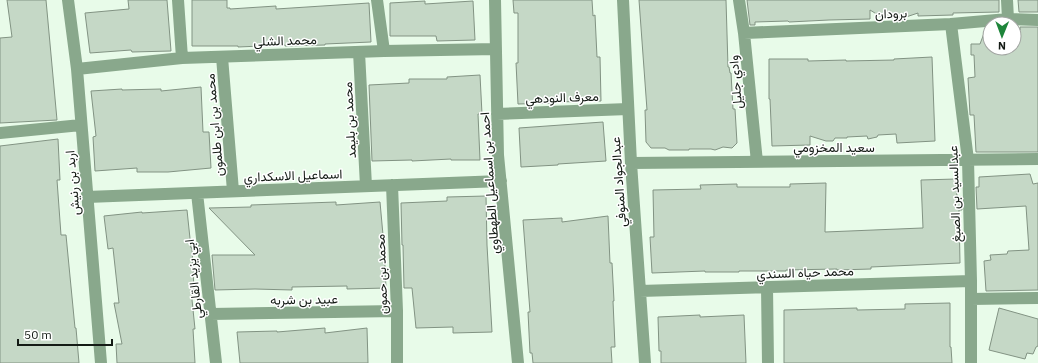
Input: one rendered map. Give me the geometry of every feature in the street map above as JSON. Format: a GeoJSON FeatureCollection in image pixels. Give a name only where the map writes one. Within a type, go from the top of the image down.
{"type":"FeatureCollection","features":[{"type":"Feature","properties":{"kind":"street","name":"اربد بن رنيش"},"geometry":{"type":"LineString","coordinates":[[68,0],[77,69],[101,363]]}},
{"type":"Feature","properties":{"kind":"street"},"geometry":{"type":"LineString","coordinates":[[178,0],[182,58]]}},
{"type":"Feature","properties":{"kind":"street"},"geometry":{"type":"LineString","coordinates":[[377,0],[384,51]]}},
{"type":"Feature","properties":{"kind":"street","name":"احمد بن اسماعيل الطهطاوي"},"geometry":{"type":"LineString","coordinates":[[495,0],[498,155],[518,363]]}},
{"type":"Feature","properties":{"kind":"street","name":"عبدالجواد المنوفي"},"geometry":{"type":"LineString","coordinates":[[623,0],[631,163],[645,363]]}},
{"type":"Feature","properties":{"kind":"street","name":"وادي جليل"},"geometry":{"type":"LineString","coordinates":[[739,0],[744,33],[757,162]]}},
{"type":"Feature","properties":{"kind":"street"},"geometry":{"type":"LineString","coordinates":[[1007,0],[1008,16]]}},
{"type":"Feature","properties":{"kind":"street","name":"برودان"},"geometry":{"type":"LineString","coordinates":[[1022,19],[1038,20]]}},
{"type":"Feature","properties":{"kind":"street","name":"برودان"},"geometry":{"type":"LineString","coordinates":[[744,33],[982,21]]}},
{"type":"Feature","properties":{"kind":"street","name":"عبدالسيد بن الصبغ"},"geometry":{"type":"LineString","coordinates":[[951,24],[968,160],[971,281],[971,363]]}},
{"type":"Feature","properties":{"kind":"street","name":"محمد الشلي"},"geometry":{"type":"LineString","coordinates":[[77,69],[182,58],[384,51],[496,49]]}},
{"type":"Feature","properties":{"kind":"street","name":"محمد بن بليمد"},"geometry":{"type":"LineString","coordinates":[[359,52],[366,186]]}},
{"type":"Feature","properties":{"kind":"street","name":"محمد بن ابن طلمون"},"geometry":{"type":"LineString","coordinates":[[222,57],[233,191]]}},
{"type":"Feature","properties":{"kind":"street","name":"معرف النودهي"},"geometry":{"type":"LineString","coordinates":[[497,114],[628,109]]}},
{"type":"Feature","properties":{"kind":"street"},"geometry":{"type":"LineString","coordinates":[[0,133],[81,124]]}},
{"type":"Feature","properties":{"kind":"street","name":"سعيد المخزومي"},"geometry":{"type":"LineString","coordinates":[[631,163],[1038,159]]}},
{"type":"Feature","properties":{"kind":"street","name":"اسماعيل الاسكداري"},"geometry":{"type":"LineString","coordinates":[[87,197],[500,181]]}},
{"type":"Feature","properties":{"kind":"street","name":"محمد بن حمون"},"geometry":{"type":"LineString","coordinates":[[392,185],[397,311],[397,363]]}},
{"type":"Feature","properties":{"kind":"street","name":"ابي يزيد القارطي"},"geometry":{"type":"LineString","coordinates":[[197,193],[216,363]]}},
{"type":"Feature","properties":{"kind":"street","name":"محمد حياه السندي"},"geometry":{"type":"LineString","coordinates":[[640,291],[971,281]]}},
{"type":"Feature","properties":{"kind":"street"},"geometry":{"type":"LineString","coordinates":[[767,287],[768,363]]}},
{"type":"Feature","properties":{"kind":"street"},"geometry":{"type":"LineString","coordinates":[[971,299],[1038,298]]}},
{"type":"Feature","properties":{"kind":"street","name":"عبيد بن شربه"},"geometry":{"type":"LineString","coordinates":[[211,314],[397,311]]}},
{"type":"Feature","properties":{"kind":"building"},"geometry":{"type":"Polygon","coordinates":[[[7,0],[46,0],[57,120],[0,123],[0,38],[12,37],[7,0]]]}},
{"type":"Feature","properties":{"kind":"building"},"geometry":{"type":"Polygon","coordinates":[[[128,0],[167,0],[171,51],[132,52],[131,50],[90,53],[85,13],[129,9],[128,0]]]}},
{"type":"Feature","properties":{"kind":"building"},"geometry":{"type":"Polygon","coordinates":[[[192,0],[227,0],[227,8],[230,9],[276,6],[276,9],[369,3],[371,42],[285,46],[192,46],[192,0]]]}},
{"type":"Feature","properties":{"kind":"building"},"geometry":{"type":"Polygon","coordinates":[[[513,0],[592,0],[593,16],[595,15],[597,57],[600,57],[601,101],[518,104],[516,63],[518,63],[518,13],[514,13],[513,0]]]}},
{"type":"Feature","properties":{"kind":"building"},"geometry":{"type":"Polygon","coordinates":[[[639,0],[726,0],[728,67],[731,73],[737,143],[732,148],[723,147],[715,150],[669,150],[665,148],[651,148],[646,142],[645,110],[647,110],[639,0]]]}},
{"type":"Feature","properties":{"kind":"building"},"geometry":{"type":"Polygon","coordinates":[[[747,0],[999,0],[999,12],[953,13],[953,15],[918,16],[918,13],[906,17],[883,18],[870,10],[870,19],[755,22],[755,25],[750,25],[747,0]]]}},
{"type":"Feature","properties":{"kind":"building"},"geometry":{"type":"Polygon","coordinates":[[[1018,0],[1038,0],[1038,12],[1019,12],[1018,0]]]}},
{"type":"Feature","properties":{"kind":"building"},"geometry":{"type":"Polygon","coordinates":[[[425,1],[425,4],[473,1],[475,40],[437,41],[436,36],[390,36],[390,3],[425,1]]]}},
{"type":"Feature","properties":{"kind":"building"},"geometry":{"type":"Polygon","coordinates":[[[1022,27],[1038,27],[1038,152],[976,152],[974,115],[970,115],[968,78],[975,77],[974,55],[971,55],[971,44],[980,44],[982,39],[982,56],[1022,56],[1022,27]]]}},
{"type":"Feature","properties":{"kind":"building"},"geometry":{"type":"Polygon","coordinates":[[[932,57],[935,141],[897,143],[896,134],[878,135],[877,137],[868,139],[867,136],[835,138],[833,141],[826,141],[810,136],[810,145],[772,146],[769,99],[769,59],[846,61],[894,60],[932,57]]]}},
{"type":"Feature","properties":{"kind":"building"},"geometry":{"type":"Polygon","coordinates":[[[480,75],[482,114],[478,114],[480,160],[451,159],[372,161],[369,85],[409,83],[409,79],[447,79],[447,77],[480,75]]]}},
{"type":"Feature","properties":{"kind":"building"},"geometry":{"type":"Polygon","coordinates":[[[201,87],[203,132],[209,132],[211,168],[168,172],[137,172],[137,168],[95,171],[93,137],[96,136],[91,91],[161,89],[161,91],[201,87]]]}},
{"type":"Feature","properties":{"kind":"building"},"geometry":{"type":"Polygon","coordinates":[[[603,122],[606,161],[521,167],[519,128],[603,122]]]}},
{"type":"Feature","properties":{"kind":"building"},"geometry":{"type":"Polygon","coordinates":[[[58,139],[60,180],[57,180],[61,235],[66,235],[79,363],[0,363],[0,146],[58,139]]]}},
{"type":"Feature","properties":{"kind":"building"},"geometry":{"type":"Polygon","coordinates":[[[1030,174],[1033,184],[1038,183],[1038,290],[986,291],[984,261],[991,260],[990,255],[1007,254],[1008,251],[1029,250],[1026,206],[977,209],[976,187],[979,187],[979,177],[1030,174]]]}},
{"type":"Feature","properties":{"kind":"building"},"geometry":{"type":"Polygon","coordinates":[[[956,179],[957,197],[961,197],[962,210],[959,210],[960,263],[871,267],[871,269],[652,273],[650,237],[654,237],[653,190],[701,189],[700,185],[737,184],[737,187],[790,187],[790,184],[826,183],[825,232],[923,228],[921,180],[956,179]]]}},
{"type":"Feature","properties":{"kind":"building"},"geometry":{"type":"Polygon","coordinates":[[[486,196],[492,332],[453,333],[453,327],[416,328],[412,288],[404,288],[401,203],[447,201],[447,197],[486,196]]]}},
{"type":"Feature","properties":{"kind":"building"},"geometry":{"type":"Polygon","coordinates":[[[336,202],[336,205],[380,202],[386,288],[347,289],[347,286],[292,287],[292,290],[215,290],[212,255],[255,255],[209,208],[336,202]]]}},
{"type":"Feature","properties":{"kind":"building"},"geometry":{"type":"Polygon","coordinates":[[[187,210],[192,248],[194,290],[191,290],[195,329],[193,329],[195,363],[117,363],[116,344],[122,344],[114,303],[119,303],[113,248],[108,249],[104,216],[142,212],[187,210]]]}},
{"type":"Feature","properties":{"kind":"building"},"geometry":{"type":"Polygon","coordinates":[[[608,216],[610,263],[612,263],[614,301],[615,347],[611,347],[612,363],[533,363],[532,353],[530,353],[528,312],[530,312],[523,220],[562,218],[562,222],[608,216]]]}},
{"type":"Feature","properties":{"kind":"building"},"geometry":{"type":"Polygon","coordinates":[[[950,303],[950,347],[952,363],[784,363],[784,310],[857,308],[857,310],[905,309],[905,304],[950,303]]]}},
{"type":"Feature","properties":{"kind":"building"},"geometry":{"type":"Polygon","coordinates":[[[999,308],[1038,319],[1038,346],[1033,354],[1027,353],[1025,359],[989,350],[999,308]]]}},
{"type":"Feature","properties":{"kind":"building"},"geometry":{"type":"Polygon","coordinates":[[[700,315],[700,317],[744,315],[746,363],[661,363],[661,351],[659,351],[658,317],[700,315]]]}},
{"type":"Feature","properties":{"kind":"building"},"geometry":{"type":"Polygon","coordinates":[[[325,328],[325,333],[367,328],[368,363],[240,363],[237,332],[277,332],[325,328]]]}}]}
